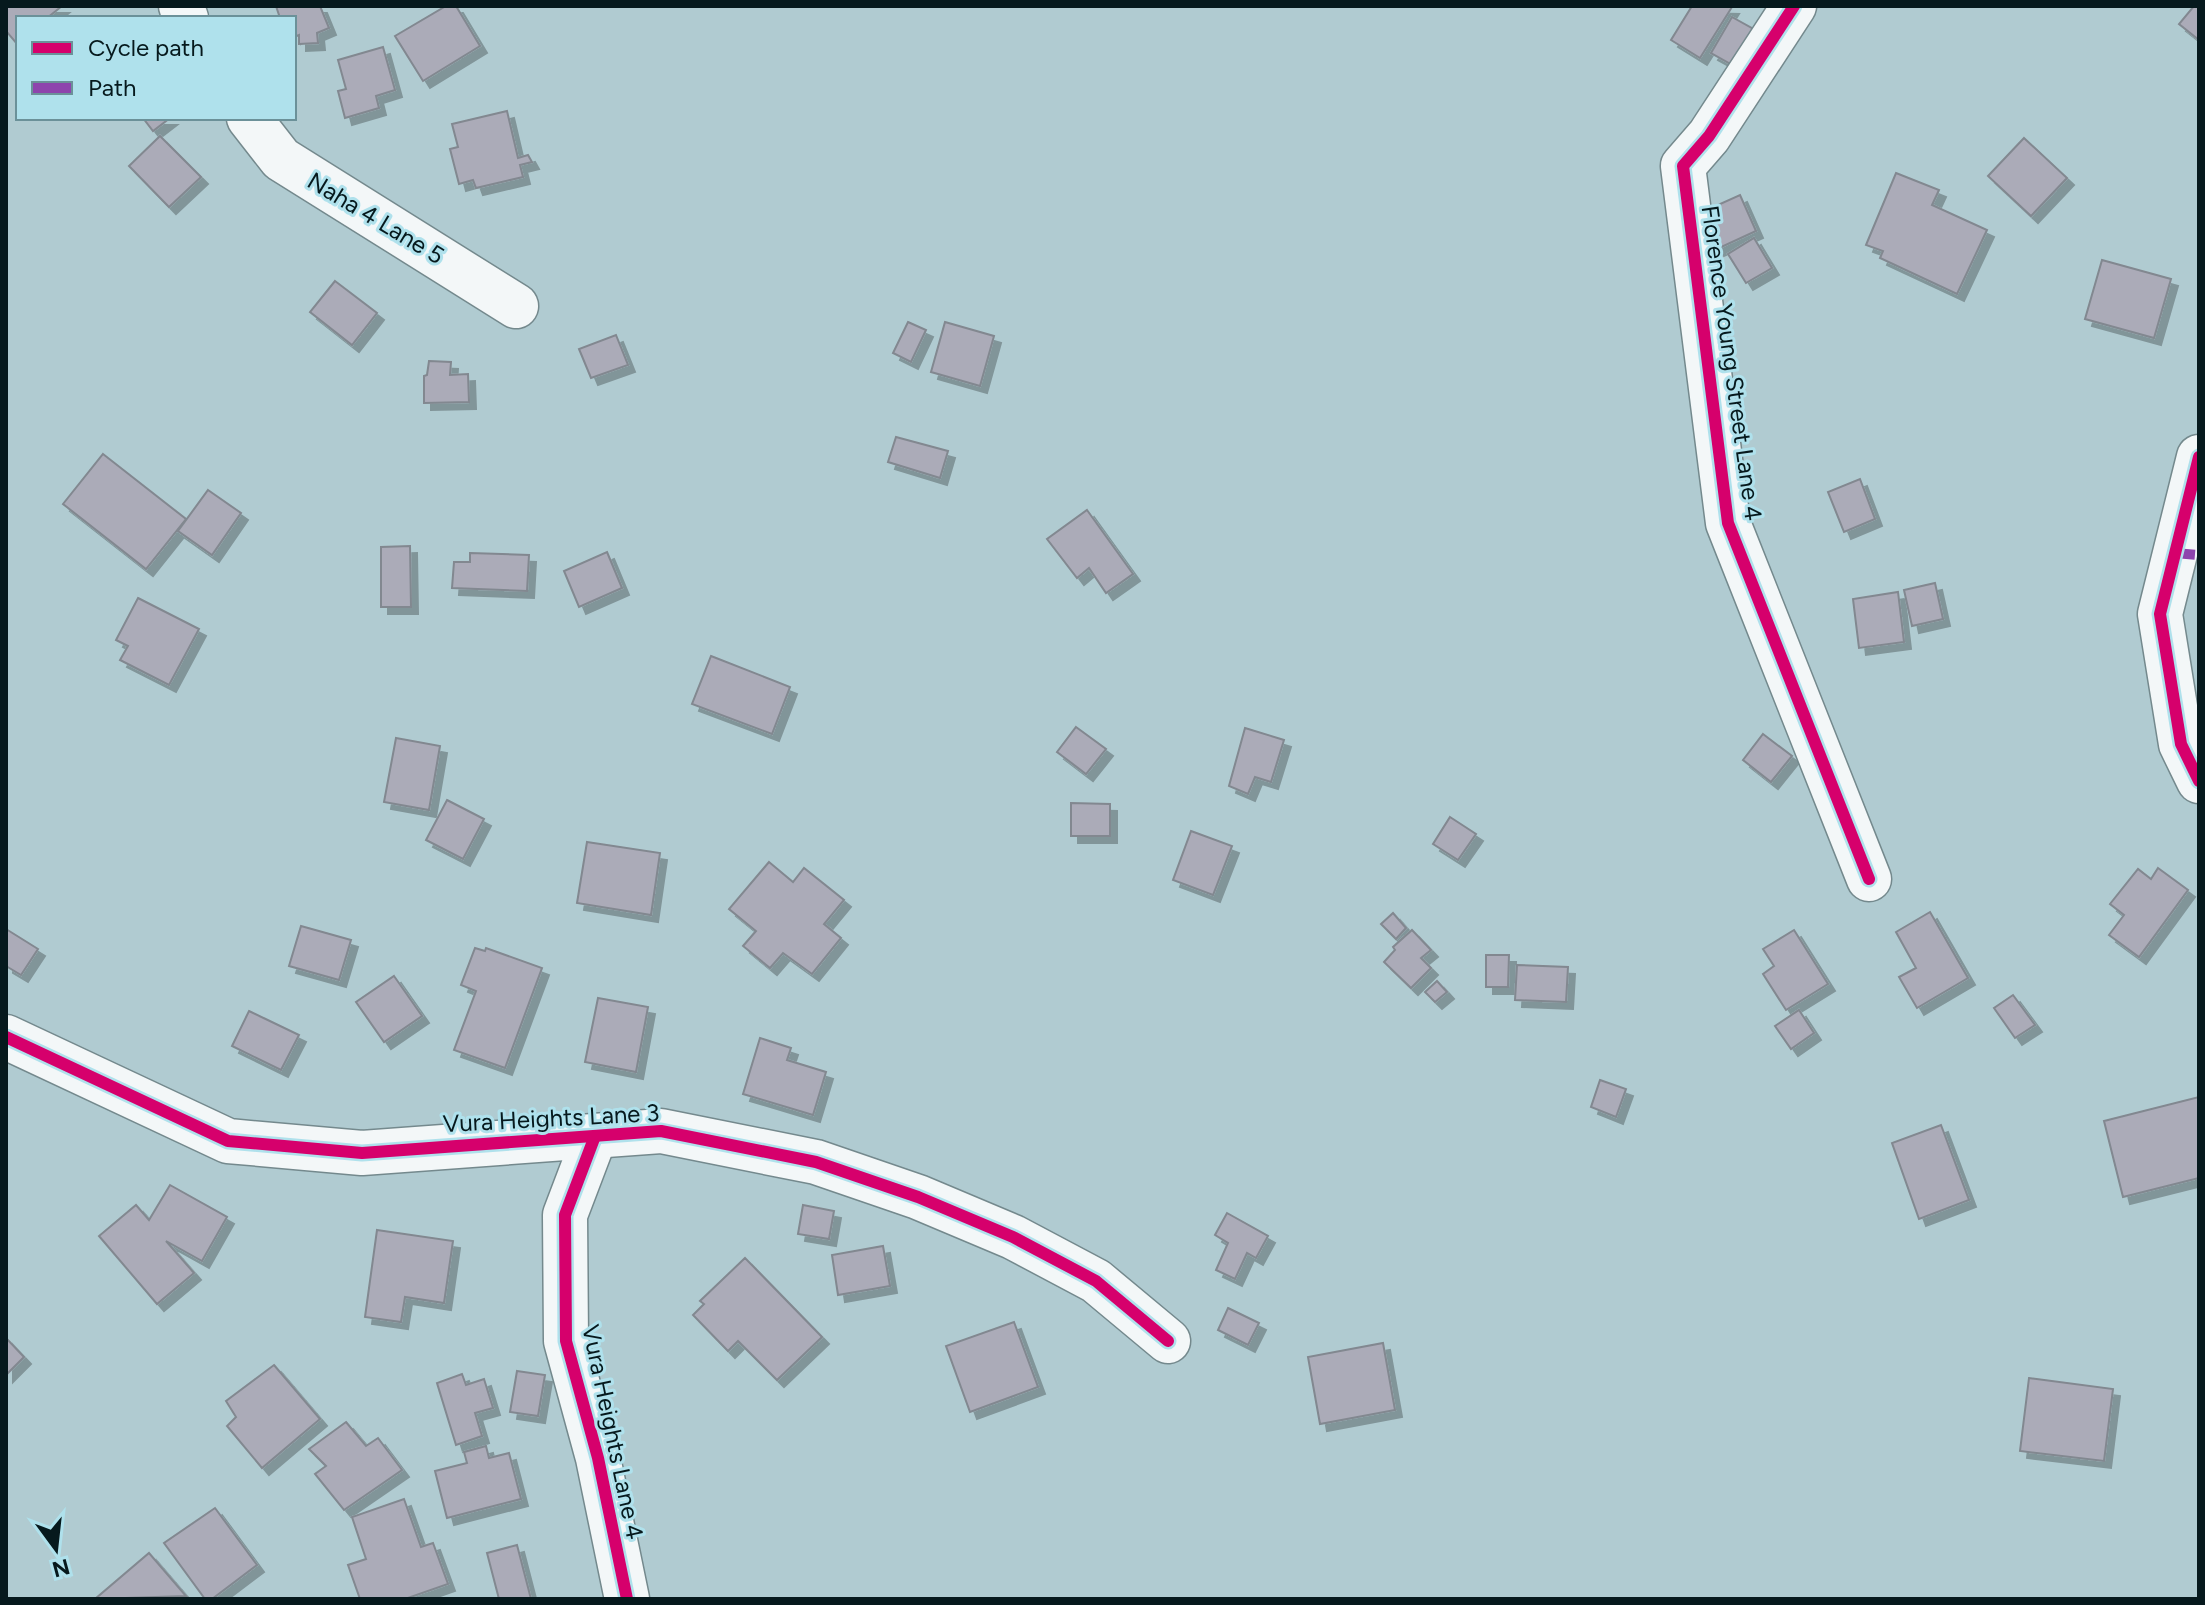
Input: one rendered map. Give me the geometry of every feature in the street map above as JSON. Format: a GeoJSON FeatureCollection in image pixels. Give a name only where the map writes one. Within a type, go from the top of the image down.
{"type":"FeatureCollection","features":[{"type":"Feature","properties":{"kind":"street","name":"Florence Young Street Lane 4"},"geometry":{"type":"LineString","coordinates":[[1794,6],[1709,136],[1683,166],[1728,523],[1869,879]]}},
{"type":"Feature","properties":{"kind":"street","name":"Naha 4 Lane 5"},"geometry":{"type":"LineString","coordinates":[[251,120],[281,159],[516,306]]}},
{"type":"Feature","properties":{"kind":"street"},"geometry":{"type":"LineString","coordinates":[[2199,457],[2160,614],[2181,744],[2199,781]]}},
{"type":"Feature","properties":{"kind":"street","name":"Vura Heights Lane 3"},"geometry":{"type":"LineString","coordinates":[[6,1037],[228,1141],[362,1153],[661,1131],[816,1162],[918,1197],[1013,1237],[1096,1281],[1168,1341]]}},
{"type":"Feature","properties":{"kind":"street","name":"Vura Heights Lane 4"},"geometry":{"type":"LineString","coordinates":[[595,1136],[565,1215],[566,1341],[598,1458],[627,1599]]}},
{"type":"Feature","properties":{"kind":"building"},"geometry":{"type":"Polygon","coordinates":[[[6,6],[62,6],[50,16],[16,16],[16,43],[6,31],[6,6]]]}},
{"type":"Feature","properties":{"kind":"building"},"geometry":{"type":"Polygon","coordinates":[[[276,6],[320,6],[329,28],[317,33],[318,43],[299,44],[296,16],[279,16],[276,6]]]}},
{"type":"Feature","properties":{"kind":"building"},"geometry":{"type":"Polygon","coordinates":[[[446,6],[456,6],[480,46],[423,81],[395,36],[446,6]]]}},
{"type":"Feature","properties":{"kind":"building"},"geometry":{"type":"Polygon","coordinates":[[[1692,6],[1732,7],[1700,58],[1671,40],[1692,6]]]}},
{"type":"Feature","properties":{"kind":"building"},"geometry":{"type":"Polygon","coordinates":[[[2194,6],[2199,6],[2199,40],[2179,24],[2194,6]]]}},
{"type":"Feature","properties":{"kind":"building"},"geometry":{"type":"Polygon","coordinates":[[[1732,17],[1757,31],[1736,67],[1711,53],[1732,17]]]}},
{"type":"Feature","properties":{"kind":"building"},"geometry":{"type":"Polygon","coordinates":[[[383,47],[395,90],[376,96],[379,108],[345,118],[338,91],[346,89],[338,60],[383,47]]]}},
{"type":"Feature","properties":{"kind":"building"},"geometry":{"type":"Polygon","coordinates":[[[507,111],[518,158],[528,155],[532,162],[520,165],[523,177],[476,188],[473,180],[459,184],[450,149],[458,147],[452,124],[507,111]]]}},
{"type":"Feature","properties":{"kind":"building"},"geometry":{"type":"Polygon","coordinates":[[[145,120],[167,120],[153,131],[145,120]]]}},
{"type":"Feature","properties":{"kind":"building"},"geometry":{"type":"Polygon","coordinates":[[[160,136],[201,177],[169,207],[129,166],[160,136]]]}},
{"type":"Feature","properties":{"kind":"building"},"geometry":{"type":"Polygon","coordinates":[[[2024,138],[2067,178],[2031,216],[1988,176],[2024,138]]]}},
{"type":"Feature","properties":{"kind":"building"},"geometry":{"type":"Polygon","coordinates":[[[1896,173],[1939,190],[1932,205],[1987,230],[1957,294],[1880,258],[1883,251],[1866,245],[1896,173]]]}},
{"type":"Feature","properties":{"kind":"building"},"geometry":{"type":"Polygon","coordinates":[[[1740,195],[1756,231],[1717,249],[1700,213],[1740,195]]]}},
{"type":"Feature","properties":{"kind":"building"},"geometry":{"type":"Polygon","coordinates":[[[1754,238],[1772,268],[1746,283],[1728,254],[1754,238]]]}},
{"type":"Feature","properties":{"kind":"building"},"geometry":{"type":"Polygon","coordinates":[[[2102,260],[2171,279],[2154,338],[2085,319],[2102,260]]]}},
{"type":"Feature","properties":{"kind":"building"},"geometry":{"type":"Polygon","coordinates":[[[335,281],[377,313],[352,345],[310,312],[335,281]]]}},
{"type":"Feature","properties":{"kind":"building"},"geometry":{"type":"Polygon","coordinates":[[[908,322],[926,330],[911,362],[893,353],[908,322]]]}},
{"type":"Feature","properties":{"kind":"building"},"geometry":{"type":"Polygon","coordinates":[[[945,322],[994,336],[980,386],[931,372],[945,322]]]}},
{"type":"Feature","properties":{"kind":"building"},"geometry":{"type":"Polygon","coordinates":[[[616,335],[628,365],[591,378],[579,349],[616,335]]]}},
{"type":"Feature","properties":{"kind":"building"},"geometry":{"type":"Polygon","coordinates":[[[429,361],[451,362],[450,375],[468,374],[469,402],[424,403],[424,376],[427,375],[429,361]]]}},
{"type":"Feature","properties":{"kind":"building"},"geometry":{"type":"Polygon","coordinates":[[[896,437],[948,451],[940,478],[888,462],[896,437]]]}},
{"type":"Feature","properties":{"kind":"building"},"geometry":{"type":"Polygon","coordinates":[[[103,454],[186,519],[146,569],[63,504],[103,454]]]}},
{"type":"Feature","properties":{"kind":"building"},"geometry":{"type":"Polygon","coordinates":[[[1860,479],[1875,519],[1844,532],[1828,492],[1860,479]]]}},
{"type":"Feature","properties":{"kind":"building"},"geometry":{"type":"Polygon","coordinates":[[[208,490],[241,513],[212,555],[178,531],[208,490]]]}},
{"type":"Feature","properties":{"kind":"building"},"geometry":{"type":"Polygon","coordinates":[[[1087,510],[1133,574],[1106,593],[1089,568],[1077,578],[1047,539],[1087,510]]]}},
{"type":"Feature","properties":{"kind":"building"},"geometry":{"type":"Polygon","coordinates":[[[410,546],[411,607],[381,607],[381,547],[410,546]]]}},
{"type":"Feature","properties":{"kind":"building"},"geometry":{"type":"Polygon","coordinates":[[[607,552],[622,588],[579,607],[564,571],[607,552]]]}},
{"type":"Feature","properties":{"kind":"building"},"geometry":{"type":"Polygon","coordinates":[[[470,553],[529,555],[527,591],[452,588],[454,562],[470,562],[470,553]]]}},
{"type":"Feature","properties":{"kind":"building"},"geometry":{"type":"Polygon","coordinates":[[[1935,583],[1943,619],[1912,626],[1904,590],[1935,583]]]}},
{"type":"Feature","properties":{"kind":"building"},"geometry":{"type":"Polygon","coordinates":[[[1898,592],[1904,642],[1859,648],[1853,599],[1898,592]]]}},
{"type":"Feature","properties":{"kind":"building"},"geometry":{"type":"Polygon","coordinates":[[[138,598],[199,629],[169,685],[120,660],[128,646],[116,640],[138,598]]]}},
{"type":"Feature","properties":{"kind":"building"},"geometry":{"type":"Polygon","coordinates":[[[711,656],[790,687],[772,734],[692,704],[711,656]]]}},
{"type":"Feature","properties":{"kind":"building"},"geometry":{"type":"Polygon","coordinates":[[[1076,727],[1106,749],[1086,774],[1057,752],[1076,727]]]}},
{"type":"Feature","properties":{"kind":"building"},"geometry":{"type":"Polygon","coordinates":[[[1245,728],[1284,740],[1271,782],[1255,777],[1248,794],[1229,786],[1245,728]]]}},
{"type":"Feature","properties":{"kind":"building"},"geometry":{"type":"Polygon","coordinates":[[[1763,734],[1792,756],[1771,782],[1743,760],[1763,734]]]}},
{"type":"Feature","properties":{"kind":"building"},"geometry":{"type":"Polygon","coordinates":[[[396,738],[440,746],[429,810],[384,802],[396,738]]]}},
{"type":"Feature","properties":{"kind":"building"},"geometry":{"type":"Polygon","coordinates":[[[447,800],[484,819],[463,859],[426,840],[447,800]]]}},
{"type":"Feature","properties":{"kind":"building"},"geometry":{"type":"Polygon","coordinates":[[[1071,803],[1110,804],[1110,836],[1071,836],[1071,803]]]}},
{"type":"Feature","properties":{"kind":"building"},"geometry":{"type":"Polygon","coordinates":[[[1450,817],[1476,834],[1458,860],[1433,844],[1450,817]]]}},
{"type":"Feature","properties":{"kind":"building"},"geometry":{"type":"Polygon","coordinates":[[[1191,831],[1232,846],[1213,895],[1173,880],[1191,831]]]}},
{"type":"Feature","properties":{"kind":"building"},"geometry":{"type":"Polygon","coordinates":[[[587,842],[660,853],[651,915],[577,903],[587,842]]]}},
{"type":"Feature","properties":{"kind":"building"},"geometry":{"type":"Polygon","coordinates":[[[769,862],[793,882],[804,868],[844,900],[824,924],[841,938],[812,974],[783,953],[770,968],[743,946],[756,931],[729,909],[769,862]]]}},
{"type":"Feature","properties":{"kind":"building"},"geometry":{"type":"Polygon","coordinates":[[[2158,868],[2188,890],[2139,957],[2109,935],[2124,915],[2110,904],[2138,869],[2151,879],[2158,868]]]}},
{"type":"Feature","properties":{"kind":"building"},"geometry":{"type":"Polygon","coordinates":[[[1930,912],[1968,978],[1917,1008],[1899,977],[1916,968],[1896,932],[1930,912]]]}},
{"type":"Feature","properties":{"kind":"building"},"geometry":{"type":"Polygon","coordinates":[[[1393,913],[1406,928],[1396,939],[1381,924],[1393,913]]]}},
{"type":"Feature","properties":{"kind":"building"},"geometry":{"type":"Polygon","coordinates":[[[301,926],[351,940],[339,980],[289,966],[301,926]]]}},
{"type":"Feature","properties":{"kind":"building"},"geometry":{"type":"Polygon","coordinates":[[[6,929],[38,949],[21,975],[6,966],[6,929]]]}},
{"type":"Feature","properties":{"kind":"building"},"geometry":{"type":"Polygon","coordinates":[[[1412,930],[1431,950],[1421,958],[1431,968],[1411,988],[1384,962],[1395,950],[1393,947],[1412,930]]]}},
{"type":"Feature","properties":{"kind":"building"},"geometry":{"type":"Polygon","coordinates":[[[1794,930],[1828,984],[1786,1010],[1763,974],[1774,966],[1763,949],[1794,930]]]}},
{"type":"Feature","properties":{"kind":"building"},"geometry":{"type":"Polygon","coordinates":[[[475,948],[485,951],[486,948],[542,968],[505,1068],[454,1050],[476,991],[461,985],[475,948]]]}},
{"type":"Feature","properties":{"kind":"building"},"geometry":{"type":"Polygon","coordinates":[[[1486,955],[1509,955],[1508,987],[1486,987],[1486,955]]]}},
{"type":"Feature","properties":{"kind":"building"},"geometry":{"type":"Polygon","coordinates":[[[1517,965],[1568,967],[1566,1002],[1515,1000],[1517,965]]]}},
{"type":"Feature","properties":{"kind":"building"},"geometry":{"type":"Polygon","coordinates":[[[394,976],[422,1016],[384,1042],[356,1002],[394,976]]]}},
{"type":"Feature","properties":{"kind":"building"},"geometry":{"type":"Polygon","coordinates":[[[1437,981],[1447,992],[1435,1002],[1425,992],[1437,981]]]}},
{"type":"Feature","properties":{"kind":"building"},"geometry":{"type":"Polygon","coordinates":[[[2013,995],[2035,1025],[2015,1038],[1994,1008],[2013,995]]]}},
{"type":"Feature","properties":{"kind":"building"},"geometry":{"type":"Polygon","coordinates":[[[598,998],[648,1007],[636,1072],[585,1062],[598,998]]]}},
{"type":"Feature","properties":{"kind":"building"},"geometry":{"type":"Polygon","coordinates":[[[1799,1010],[1814,1033],[1791,1049],[1775,1026],[1799,1010]]]}},
{"type":"Feature","properties":{"kind":"building"},"geometry":{"type":"Polygon","coordinates":[[[249,1011],[299,1035],[281,1070],[232,1046],[249,1011]]]}},
{"type":"Feature","properties":{"kind":"building"},"geometry":{"type":"Polygon","coordinates":[[[760,1038],[791,1048],[787,1060],[826,1072],[813,1115],[743,1094],[760,1038]]]}},
{"type":"Feature","properties":{"kind":"building"},"geometry":{"type":"Polygon","coordinates":[[[1600,1080],[1626,1089],[1616,1117],[1591,1107],[1600,1080]]]}},
{"type":"Feature","properties":{"kind":"building"},"geometry":{"type":"Polygon","coordinates":[[[2199,1097],[2199,1178],[2123,1197],[2104,1121],[2199,1097]]]}},
{"type":"Feature","properties":{"kind":"building"},"geometry":{"type":"Polygon","coordinates":[[[1941,1125],[1969,1200],[1919,1219],[1892,1143],[1941,1125]]]}},
{"type":"Feature","properties":{"kind":"building"},"geometry":{"type":"Polygon","coordinates":[[[170,1185],[227,1217],[202,1261],[166,1241],[194,1273],[157,1304],[99,1236],[136,1205],[149,1220],[170,1185]]]}},
{"type":"Feature","properties":{"kind":"building"},"geometry":{"type":"Polygon","coordinates":[[[803,1205],[834,1211],[829,1239],[798,1234],[803,1205]]]}},
{"type":"Feature","properties":{"kind":"building"},"geometry":{"type":"Polygon","coordinates":[[[1227,1213],[1268,1236],[1256,1258],[1247,1253],[1235,1279],[1216,1270],[1228,1243],[1215,1235],[1227,1213]]]}},
{"type":"Feature","properties":{"kind":"building"},"geometry":{"type":"Polygon","coordinates":[[[377,1230],[453,1241],[444,1303],[405,1297],[401,1322],[365,1317],[377,1230]]]}},
{"type":"Feature","properties":{"kind":"building"},"geometry":{"type":"Polygon","coordinates":[[[883,1246],[890,1286],[838,1295],[832,1255],[883,1246]]]}},
{"type":"Feature","properties":{"kind":"building"},"geometry":{"type":"Polygon","coordinates":[[[745,1258],[822,1337],[777,1380],[738,1341],[728,1351],[693,1315],[704,1304],[700,1301],[745,1258]]]}},
{"type":"Feature","properties":{"kind":"building"},"geometry":{"type":"Polygon","coordinates":[[[1228,1308],[1259,1323],[1248,1345],[1218,1330],[1228,1308]]]}},
{"type":"Feature","properties":{"kind":"building"},"geometry":{"type":"Polygon","coordinates":[[[1014,1322],[1038,1387],[970,1412],[946,1346],[1014,1322]]]}},
{"type":"Feature","properties":{"kind":"building"},"geometry":{"type":"Polygon","coordinates":[[[6,1338],[24,1357],[6,1375],[6,1338]]]}},
{"type":"Feature","properties":{"kind":"building"},"geometry":{"type":"Polygon","coordinates":[[[1383,1343],[1395,1410],[1320,1424],[1308,1357],[1383,1343]]]}},
{"type":"Feature","properties":{"kind":"building"},"geometry":{"type":"Polygon","coordinates":[[[274,1365],[320,1419],[262,1468],[227,1426],[236,1417],[226,1401],[274,1365]]]}},
{"type":"Feature","properties":{"kind":"building"},"geometry":{"type":"Polygon","coordinates":[[[517,1371],[545,1375],[538,1416],[510,1412],[517,1371]]]}},
{"type":"Feature","properties":{"kind":"building"},"geometry":{"type":"Polygon","coordinates":[[[462,1374],[466,1385],[484,1379],[493,1408],[475,1413],[482,1436],[456,1445],[437,1383],[462,1374]]]}},
{"type":"Feature","properties":{"kind":"building"},"geometry":{"type":"Polygon","coordinates":[[[2029,1378],[2113,1389],[2104,1461],[2020,1451],[2029,1378]]]}},
{"type":"Feature","properties":{"kind":"building"},"geometry":{"type":"Polygon","coordinates":[[[346,1422],[366,1446],[378,1438],[402,1470],[344,1510],[315,1474],[326,1466],[309,1449],[346,1422]]]}},
{"type":"Feature","properties":{"kind":"building"},"geometry":{"type":"Polygon","coordinates":[[[486,1446],[489,1458],[509,1453],[521,1499],[447,1518],[435,1471],[467,1463],[464,1452],[486,1446]]]}},
{"type":"Feature","properties":{"kind":"building"},"geometry":{"type":"Polygon","coordinates":[[[404,1499],[421,1547],[433,1543],[448,1584],[405,1599],[360,1599],[348,1565],[366,1559],[352,1517],[404,1499]]]}},
{"type":"Feature","properties":{"kind":"building"},"geometry":{"type":"Polygon","coordinates":[[[215,1508],[257,1565],[212,1599],[205,1599],[164,1543],[215,1508]]]}},
{"type":"Feature","properties":{"kind":"building"},"geometry":{"type":"Polygon","coordinates":[[[517,1545],[531,1599],[499,1599],[487,1553],[517,1545]]]}},
{"type":"Feature","properties":{"kind":"building"},"geometry":{"type":"Polygon","coordinates":[[[149,1553],[186,1596],[95,1599],[149,1553]]]}},
{"type":"Feature","properties":{"kind":"marked path"},"geometry":{"type":"LineString","coordinates":[[2175,553],[2199,555]]}},
{"type":"Feature","properties":{"kind":"cycle path"},"geometry":{"type":"LineString","coordinates":[[1794,6],[1709,136],[1683,166],[1728,523],[1869,879]]}},
{"type":"Feature","properties":{"kind":"cycle path"},"geometry":{"type":"LineString","coordinates":[[2199,457],[2160,614],[2181,744],[2199,781]]}},
{"type":"Feature","properties":{"kind":"cycle path"},"geometry":{"type":"LineString","coordinates":[[6,1037],[228,1141],[362,1153],[661,1131],[816,1162],[918,1197],[1013,1237],[1096,1281],[1168,1341]]}},
{"type":"Feature","properties":{"kind":"cycle path"},"geometry":{"type":"LineString","coordinates":[[595,1136],[565,1215],[566,1341],[598,1458],[627,1599]]}}]}
